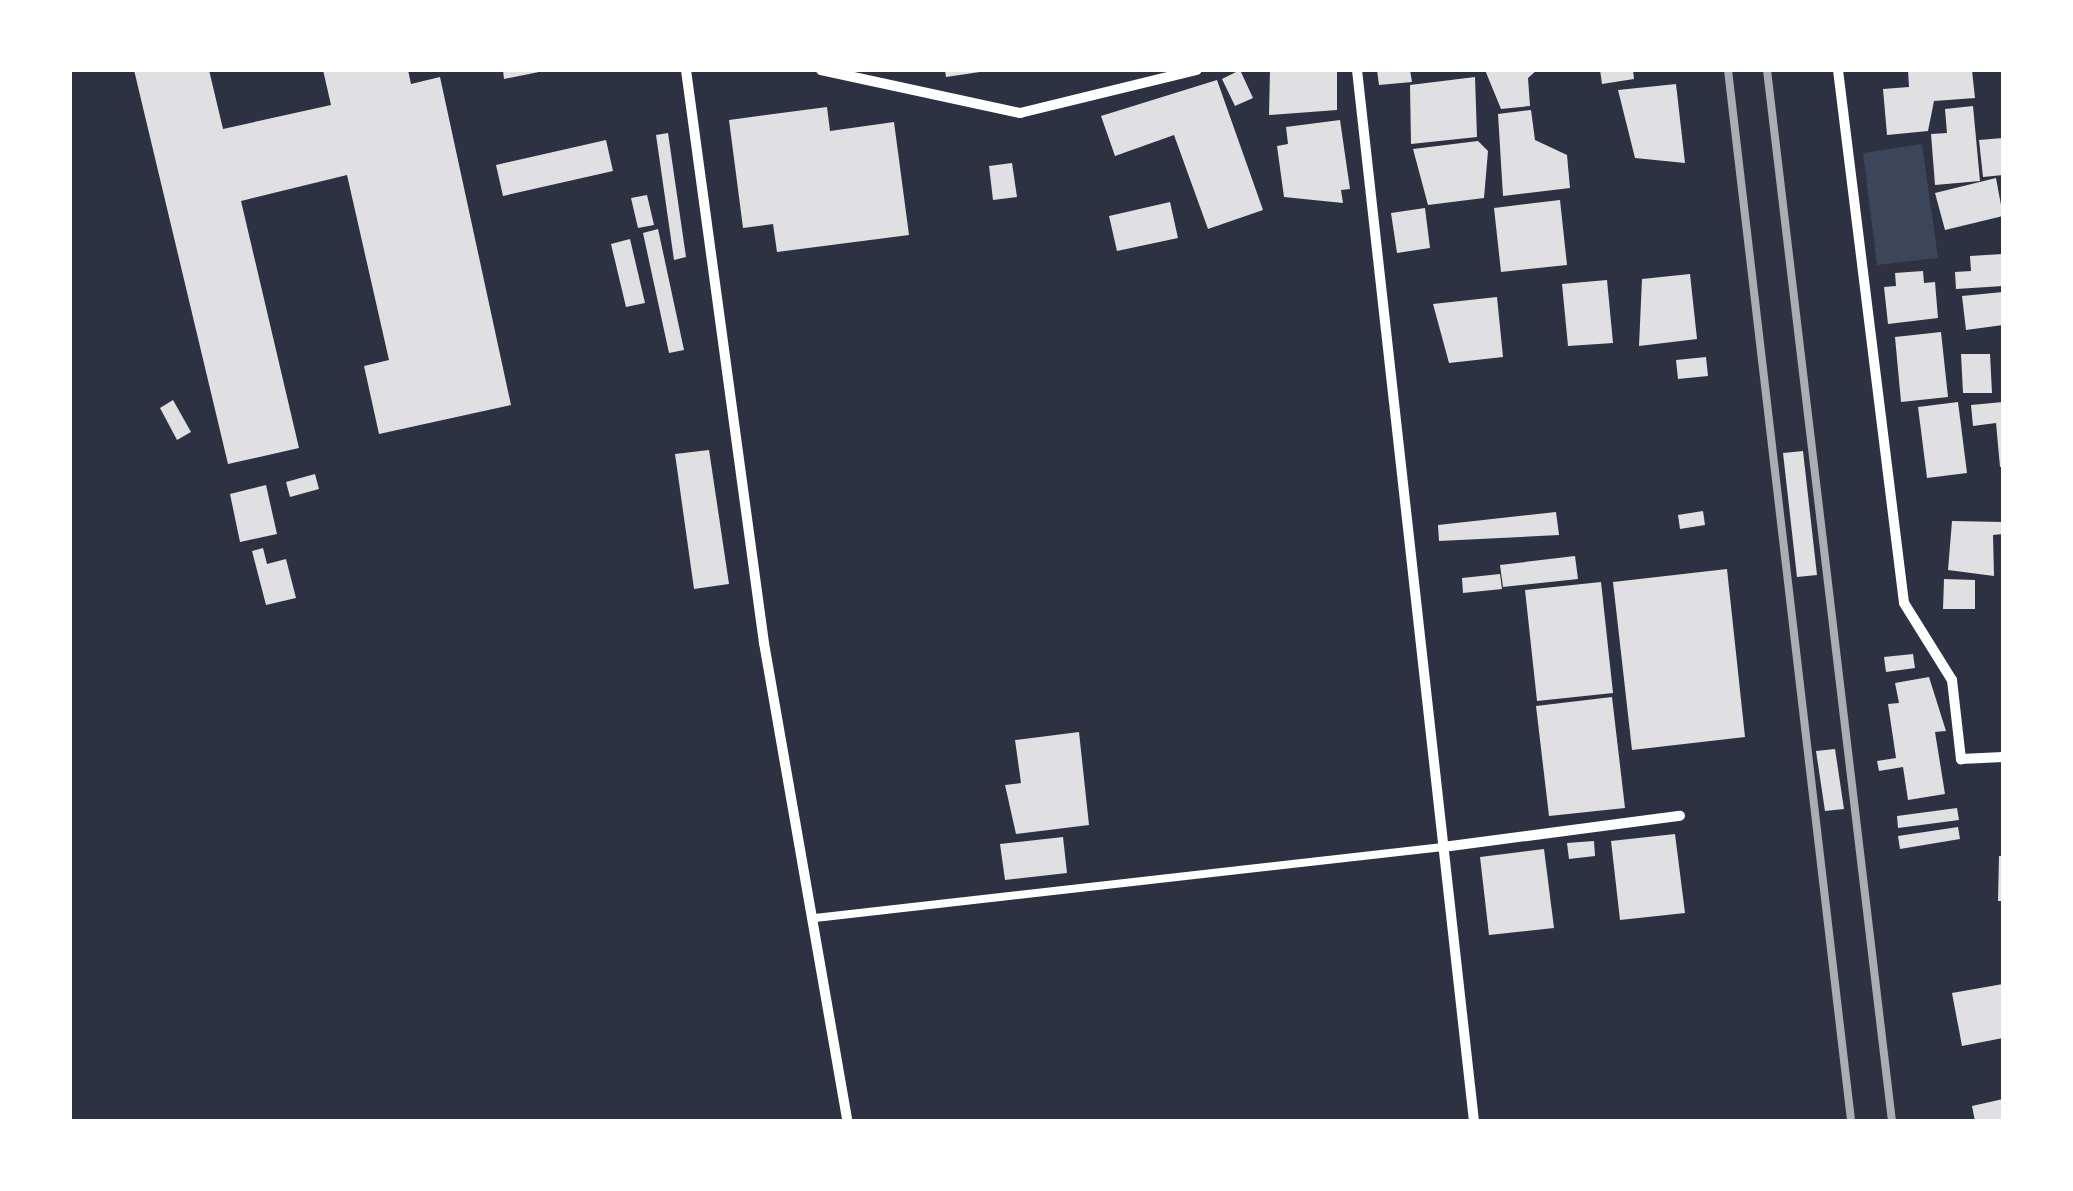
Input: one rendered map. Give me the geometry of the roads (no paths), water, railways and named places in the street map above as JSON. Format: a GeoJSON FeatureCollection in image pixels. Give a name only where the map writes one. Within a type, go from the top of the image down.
{"type":"FeatureCollection","features":[{"type":"Feature","properties":{"kind":"street"},"geometry":{"type":"LineString","coordinates":[[686,70],[764,643],[848,1121]]}},
{"type":"Feature","properties":{"kind":"street"},"geometry":{"type":"LineString","coordinates":[[821,70],[869,76],[1020,113],[1197,70]]}},
{"type":"Feature","properties":{"kind":"street"},"geometry":{"type":"LineString","coordinates":[[1357,70],[1474,1121]]}},
{"type":"Feature","properties":{"kind":"street"},"geometry":{"type":"LineString","coordinates":[[1838,70],[1904,603],[1952,680],[1961,759],[2003,757]]}},
{"type":"Feature","properties":{"kind":"street"},"geometry":{"type":"LineString","coordinates":[[1443,847],[1680,816]]}},
{"type":"Feature","properties":{"kind":"lane"},"geometry":{"type":"LineString","coordinates":[[815,918],[1443,847]]}},
{"type":"Feature","properties":{"kind":"railway"},"geometry":{"type":"LineString","coordinates":[[1728,70],[1851,1121]]}},
{"type":"Feature","properties":{"kind":"railway"},"geometry":{"type":"LineString","coordinates":[[1767,70],[1892,1121]]}}]}
